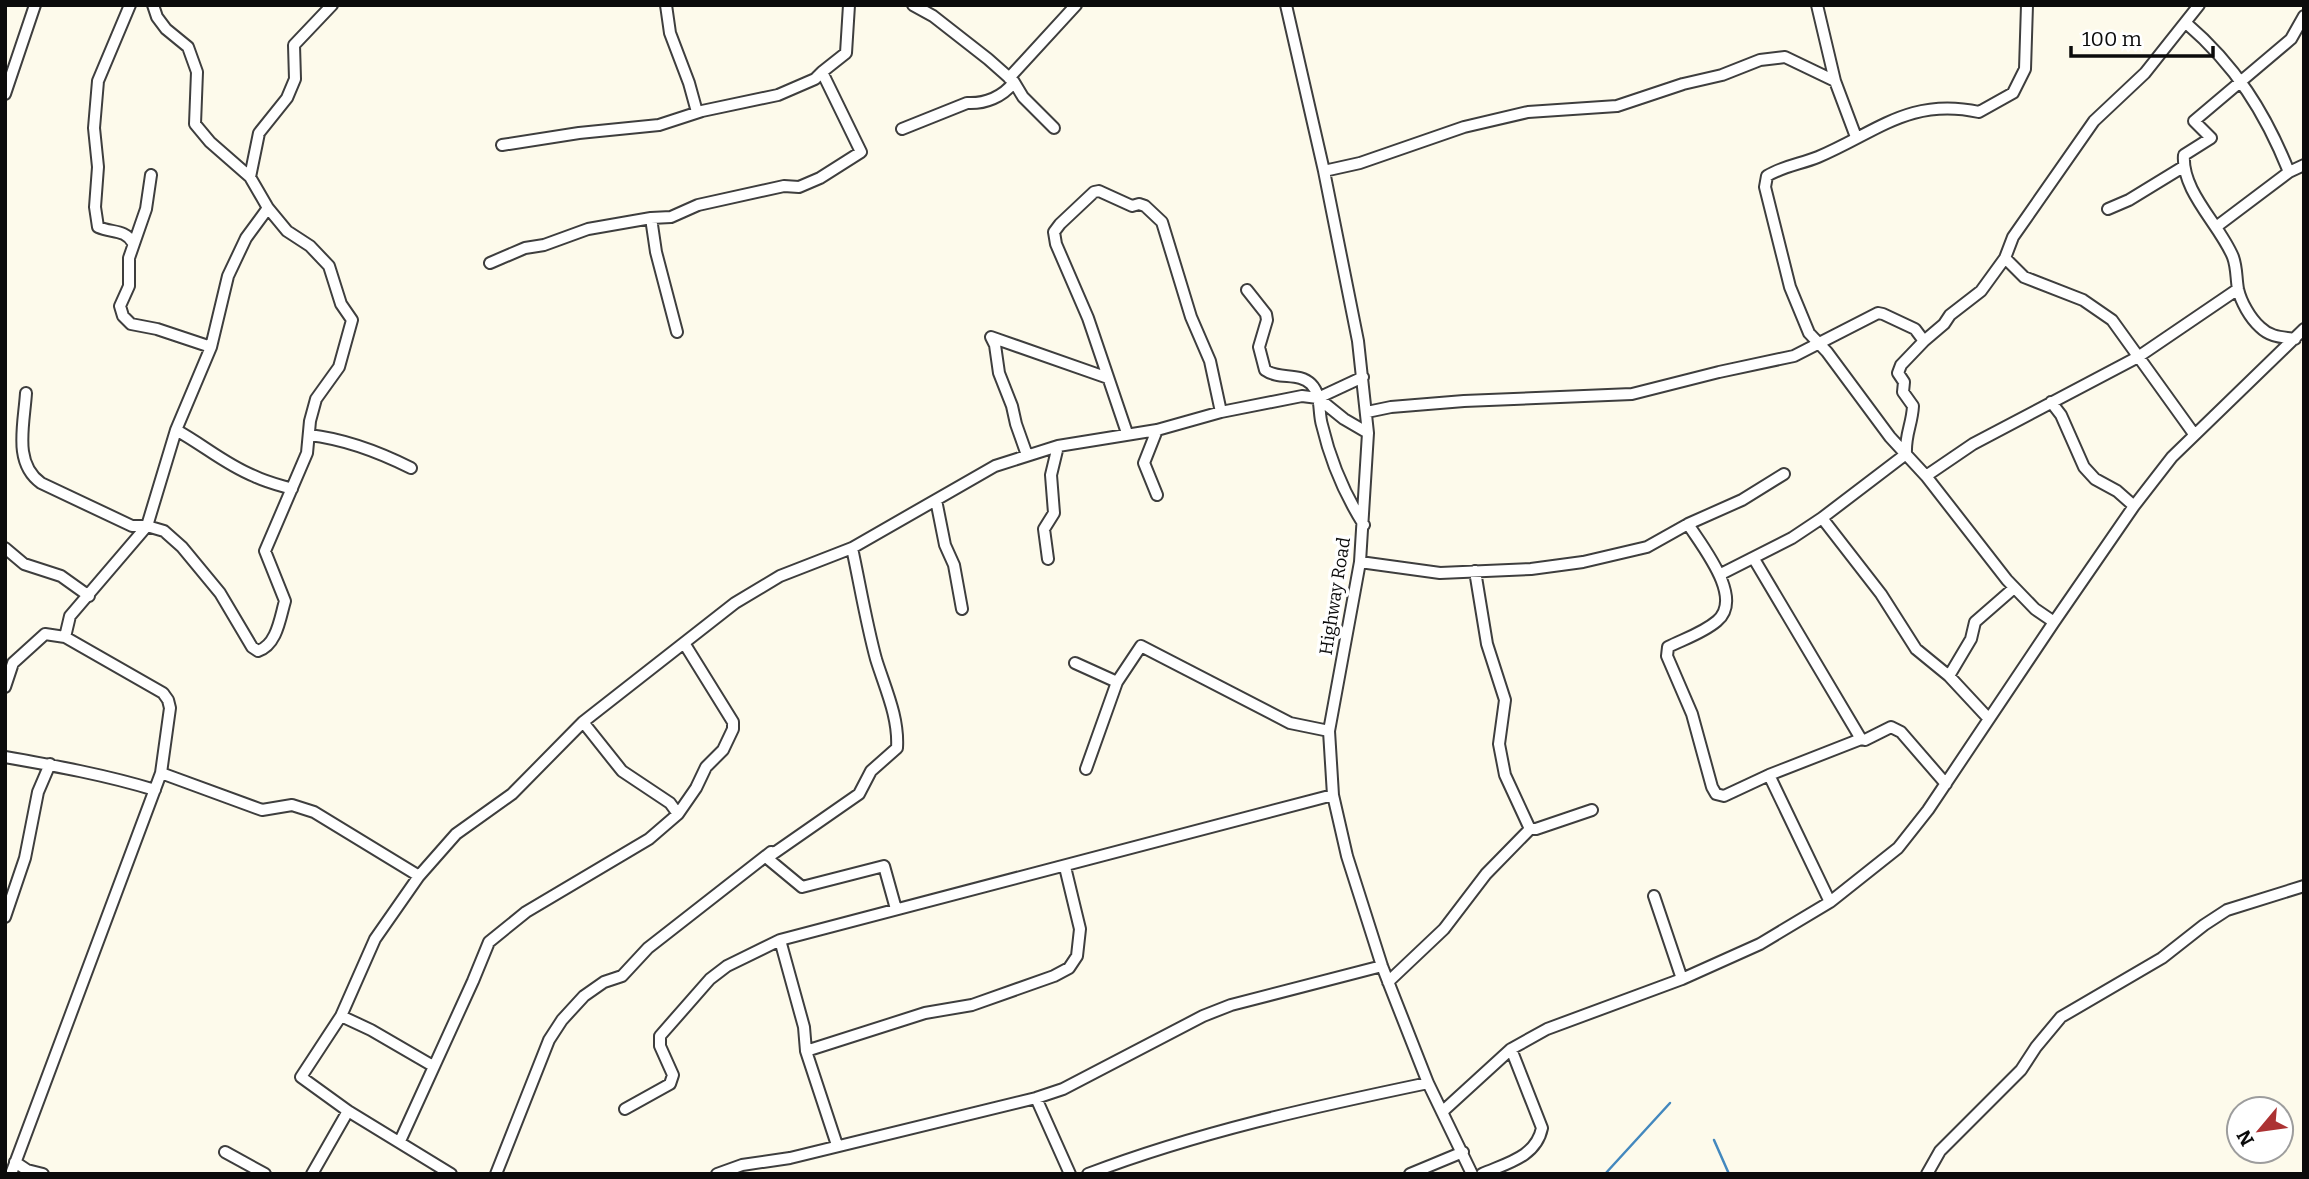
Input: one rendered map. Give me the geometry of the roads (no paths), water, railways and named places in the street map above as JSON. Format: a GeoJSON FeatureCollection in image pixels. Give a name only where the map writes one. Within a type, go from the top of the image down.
{"type":"FeatureCollection","features":[{"type":"Feature","properties":{"kind":"street"},"geometry":{"type":"LineString","coordinates":[[5,93],[35,5]]}},
{"type":"Feature","properties":{"kind":"street"},"geometry":{"type":"LineString","coordinates":[[130,5],[97,80],[94,128],[98,167],[95,207],[98,227],[120,231],[130,237],[133,243]]}},
{"type":"Feature","properties":{"kind":"street"},"geometry":{"type":"LineString","coordinates":[[26,394],[23,450],[24,465],[31,476],[41,484],[132,526],[164,530],[182,547],[220,593],[248,642],[258,651],[265,649],[271,642],[285,601],[265,551],[307,453],[310,421],[316,399],[339,367],[352,320],[341,304],[329,266],[310,246],[288,231],[268,208],[250,177],[210,142],[195,124],[197,72],[188,47],[166,29],[157,17],[153,5]]}},
{"type":"Feature","properties":{"kind":"street"},"geometry":{"type":"LineString","coordinates":[[250,177],[259,133],[287,98],[295,79],[294,45],[332,5]]}},
{"type":"Feature","properties":{"kind":"street"},"geometry":{"type":"LineString","coordinates":[[666,5],[670,33],[697,112]]}},
{"type":"Feature","properties":{"kind":"street"},"geometry":{"type":"LineString","coordinates":[[502,145],[579,133],[659,125],[697,112],[778,95],[815,79],[846,53],[849,5]]}},
{"type":"Feature","properties":{"kind":"street"},"geometry":{"type":"LineString","coordinates":[[913,5],[963,37],[1011,80],[1023,97],[1054,128]]}},
{"type":"Feature","properties":{"kind":"street"},"geometry":{"type":"LineString","coordinates":[[902,129],[967,103],[978,104],[1009,89],[1011,80],[1076,5]]}},
{"type":"Feature","properties":{"kind":"street","name":"Highway Road"},"geometry":{"type":"LineString","coordinates":[[1286,5],[1324,170],[1363,377],[1367,412],[1364,525],[1360,562],[1329,731],[1333,795],[1347,856],[1382,966],[1428,1083],[1472,1174]]}},
{"type":"Feature","properties":{"kind":"street"},"geometry":{"type":"LineString","coordinates":[[1817,5],[1835,81],[1856,137]]}},
{"type":"Feature","properties":{"kind":"street"},"geometry":{"type":"LineString","coordinates":[[2027,5],[2025,69],[2013,93],[1979,112],[1946,108],[1904,114],[1817,157],[1776,170],[1767,176],[1765,187],[1790,287],[1809,332],[1890,437],[1926,476],[2014,588],[2035,609],[2054,622]]}},
{"type":"Feature","properties":{"kind":"street"},"geometry":{"type":"LineString","coordinates":[[1906,454],[1905,437],[1912,419],[1913,406],[1903,392],[1904,382],[1898,373],[1901,365],[1950,315],[1982,291],[2005,258],[2013,237],[2094,121],[2145,73],[2199,5]]}},
{"type":"Feature","properties":{"kind":"street"},"geometry":{"type":"LineString","coordinates":[[2295,339],[2273,336],[2259,326],[2246,309],[2238,289],[2238,274],[2232,256],[2202,208],[2183,167],[2184,155],[2211,138],[2194,121],[2291,39],[2304,16]]}},
{"type":"Feature","properties":{"kind":"street"},"geometry":{"type":"LineString","coordinates":[[2186,23],[2214,46],[2259,106],[2289,172]]}},
{"type":"Feature","properties":{"kind":"street"},"geometry":{"type":"LineString","coordinates":[[1324,170],[1360,163],[1464,127],[1528,112],[1617,106],[1673,86],[1722,75],[1760,60],[1785,57],[1835,81]]}},
{"type":"Feature","properties":{"kind":"street"},"geometry":{"type":"LineString","coordinates":[[490,263],[525,248],[544,245],[588,229],[671,217],[698,205],[784,186],[799,187],[861,152],[822,72]]}},
{"type":"Feature","properties":{"kind":"street"},"geometry":{"type":"LineString","coordinates":[[2216,227],[2289,172],[2304,165]]}},
{"type":"Feature","properties":{"kind":"street"},"geometry":{"type":"LineString","coordinates":[[2108,209],[2129,200],[2183,167]]}},
{"type":"Feature","properties":{"kind":"street"},"geometry":{"type":"LineString","coordinates":[[151,175],[146,209],[129,258],[129,286],[120,306],[122,316],[131,324],[157,329],[211,347]]}},
{"type":"Feature","properties":{"kind":"street"},"geometry":{"type":"LineString","coordinates":[[1127,433],[1088,318],[1056,244],[1054,232],[1091,195],[1099,191],[1132,206],[1145,206],[1163,222],[1191,317],[1210,361],[1221,412]]}},
{"type":"Feature","properties":{"kind":"street"},"geometry":{"type":"LineString","coordinates":[[65,637],[70,616],[147,526],[176,430],[211,347],[228,276],[246,239],[268,208]]}},
{"type":"Feature","properties":{"kind":"street"},"geometry":{"type":"LineString","coordinates":[[651,218],[656,251],[677,332]]}},
{"type":"Feature","properties":{"kind":"street"},"geometry":{"type":"LineString","coordinates":[[2005,258],[2024,277],[2083,300],[2104,314],[2120,330],[2194,434]]}},
{"type":"Feature","properties":{"kind":"street"},"geometry":{"type":"LineString","coordinates":[[1926,476],[1973,444],[2138,356],[2238,289]]}},
{"type":"Feature","properties":{"kind":"street"},"geometry":{"type":"LineString","coordinates":[[1247,290],[1266,314],[1267,320],[1259,347],[1265,370],[1274,375],[1306,380],[1314,387],[1321,424],[1349,501],[1364,525]]}},
{"type":"Feature","properties":{"kind":"street"},"geometry":{"type":"LineString","coordinates":[[1367,412],[1391,407],[1464,401],[1632,394],[1794,356],[1878,313],[1915,329],[1924,341]]}},
{"type":"Feature","properties":{"kind":"street"},"geometry":{"type":"LineString","coordinates":[[1442,1112],[1511,1049],[1548,1029],[1682,979],[1760,944],[1830,902],[1898,848],[1945,784],[2134,506],[2172,457],[2304,329]]}},
{"type":"Feature","properties":{"kind":"street"},"geometry":{"type":"LineString","coordinates":[[1027,455],[999,373],[995,345],[990,337],[1108,378]]}},
{"type":"Feature","properties":{"kind":"street"},"geometry":{"type":"LineString","coordinates":[[1318,398],[1363,377]]}},
{"type":"Feature","properties":{"kind":"street"},"geometry":{"type":"LineString","coordinates":[[451,1174],[348,1111],[302,1077],[341,1016],[375,939],[419,876],[456,834],[512,794],[583,722],[735,603],[780,576],[852,548],[995,466],[1058,446],[1157,430],[1221,412],[1302,396],[1318,398],[1344,419],[1368,433]]}},
{"type":"Feature","properties":{"kind":"street"},"geometry":{"type":"LineString","coordinates":[[2051,402],[2061,415],[2084,467],[2134,506]]}},
{"type":"Feature","properties":{"kind":"street"},"geometry":{"type":"LineString","coordinates":[[176,430],[254,477],[292,489]]}},
{"type":"Feature","properties":{"kind":"street"},"geometry":{"type":"LineString","coordinates":[[1157,430],[1144,463],[1157,495]]}},
{"type":"Feature","properties":{"kind":"street"},"geometry":{"type":"LineString","coordinates":[[309,435],[377,452],[411,468]]}},
{"type":"Feature","properties":{"kind":"street"},"geometry":{"type":"LineString","coordinates":[[1048,559],[1044,528],[1054,513],[1051,474],[1058,446]]}},
{"type":"Feature","properties":{"kind":"street"},"geometry":{"type":"LineString","coordinates":[[1721,574],[1792,538],[1906,454]]}},
{"type":"Feature","properties":{"kind":"street"},"geometry":{"type":"LineString","coordinates":[[1360,562],[1440,573],[1531,569],[1583,562],[1647,547],[1688,524],[1742,500],[1784,474]]}},
{"type":"Feature","properties":{"kind":"street"},"geometry":{"type":"LineString","coordinates":[[936,500],[945,545],[954,565],[962,610]]}},
{"type":"Feature","properties":{"kind":"street"},"geometry":{"type":"LineString","coordinates":[[1822,518],[1881,594],[1916,649],[1950,676],[1989,719]]}},
{"type":"Feature","properties":{"kind":"street"},"geometry":{"type":"LineString","coordinates":[[1688,524],[1721,574],[1726,604],[1723,615],[1700,632],[1668,647],[1667,656],[1692,714],[1716,794],[1724,796],[1769,775],[1861,739],[1865,740],[1891,727],[1896,727],[1945,784]]}},
{"type":"Feature","properties":{"kind":"street"},"geometry":{"type":"LineString","coordinates":[[5,548],[24,564],[61,576],[89,596]]}},
{"type":"Feature","properties":{"kind":"street"},"geometry":{"type":"LineString","coordinates":[[852,548],[876,657],[898,732],[897,748],[871,771],[859,794],[767,858],[802,887],[884,866],[896,909]]}},
{"type":"Feature","properties":{"kind":"street"},"geometry":{"type":"LineString","coordinates":[[1754,559],[1861,739]]}},
{"type":"Feature","properties":{"kind":"street"},"geometry":{"type":"LineString","coordinates":[[1475,571],[1487,644],[1505,700],[1499,744],[1505,775],[1530,830]]}},
{"type":"Feature","properties":{"kind":"street"},"geometry":{"type":"LineString","coordinates":[[1950,676],[1970,639],[1975,622],[2014,588]]}},
{"type":"Feature","properties":{"kind":"street"},"geometry":{"type":"LineString","coordinates":[[5,687],[9,661],[45,634],[65,637],[163,693],[170,708],[161,774],[10,1174]]}},
{"type":"Feature","properties":{"kind":"street"},"geometry":{"type":"LineString","coordinates":[[400,1141],[489,942],[526,912],[649,839],[678,814],[696,788],[706,767],[723,750],[733,729],[733,722],[684,643]]}},
{"type":"Feature","properties":{"kind":"street"},"geometry":{"type":"LineString","coordinates":[[1086,769],[1117,682],[1138,648],[1144,646],[1290,723],[1329,731]]}},
{"type":"Feature","properties":{"kind":"street"},"geometry":{"type":"LineString","coordinates":[[1076,663],[1117,682]]}},
{"type":"Feature","properties":{"kind":"street"},"geometry":{"type":"LineString","coordinates":[[583,722],[607,756],[622,771],[670,803],[678,814]]}},
{"type":"Feature","properties":{"kind":"street"},"geometry":{"type":"LineString","coordinates":[[5,757],[50,764],[155,790]]}},
{"type":"Feature","properties":{"kind":"street"},"geometry":{"type":"LineString","coordinates":[[5,917],[24,858],[38,792],[50,764]]}},
{"type":"Feature","properties":{"kind":"street"},"geometry":{"type":"LineString","coordinates":[[161,774],[262,810],[292,805],[314,812],[419,876]]}},
{"type":"Feature","properties":{"kind":"street"},"geometry":{"type":"LineString","coordinates":[[1769,775],[1830,902]]}},
{"type":"Feature","properties":{"kind":"street"},"geometry":{"type":"LineString","coordinates":[[496,1174],[549,1040],[584,996],[604,982],[622,976],[648,948],[794,833],[863,786]]}},
{"type":"Feature","properties":{"kind":"street"},"geometry":{"type":"LineString","coordinates":[[625,1109],[673,1080],[660,1046],[660,1036],[710,979],[727,966],[780,940],[1333,795]]}},
{"type":"Feature","properties":{"kind":"street"},"geometry":{"type":"LineString","coordinates":[[1388,982],[1444,929],[1486,874],[1530,830],[1592,810]]}},
{"type":"Feature","properties":{"kind":"street"},"geometry":{"type":"LineString","coordinates":[[806,1051],[925,1013],[972,1005],[1054,976],[1069,968],[1077,956],[1080,929],[1065,867]]}},
{"type":"Feature","properties":{"kind":"street"},"geometry":{"type":"LineString","coordinates":[[1927,1174],[1940,1151],[2021,1070],[2061,1017],[2162,958],[2227,910],[2304,886]]}},
{"type":"Feature","properties":{"kind":"street"},"geometry":{"type":"LineString","coordinates":[[1654,896],[1682,979]]}},
{"type":"Feature","properties":{"kind":"street"},"geometry":{"type":"LineString","coordinates":[[780,940],[804,1027],[806,1051],[837,1145]]}},
{"type":"Feature","properties":{"kind":"street"},"geometry":{"type":"LineString","coordinates":[[718,1174],[742,1165],[790,1158],[1036,1098],[1063,1089],[1203,1016],[1231,1005],[1382,966]]}},
{"type":"Feature","properties":{"kind":"street"},"geometry":{"type":"LineString","coordinates":[[341,1016],[433,1066]]}},
{"type":"Feature","properties":{"kind":"street"},"geometry":{"type":"LineString","coordinates":[[1482,1174],[1531,1151],[1539,1140],[1542,1128],[1511,1049]]}},
{"type":"Feature","properties":{"kind":"street"},"geometry":{"type":"LineString","coordinates":[[1088,1174],[1127,1159],[1251,1123],[1428,1083]]}},
{"type":"Feature","properties":{"kind":"street"},"geometry":{"type":"LineString","coordinates":[[1036,1098],[1070,1174]]}},
{"type":"Feature","properties":{"kind":"street"},"geometry":{"type":"LineString","coordinates":[[312,1174],[348,1111]]}},
{"type":"Feature","properties":{"kind":"street"},"geometry":{"type":"LineString","coordinates":[[225,1152],[265,1174]]}},
{"type":"Feature","properties":{"kind":"street"},"geometry":{"type":"LineString","coordinates":[[1410,1174],[1463,1152]]}},
{"type":"Feature","properties":{"kind":"street"},"geometry":{"type":"LineString","coordinates":[[15,1162],[27,1170],[43,1174]]}},
{"type":"Feature","properties":{"kind":"waterway"},"geometry":{"type":"LineString","coordinates":[[1605,1174],[1670,1103]]}},
{"type":"Feature","properties":{"kind":"waterway"},"geometry":{"type":"LineString","coordinates":[[1714,1140],[1729,1174]]}}]}
